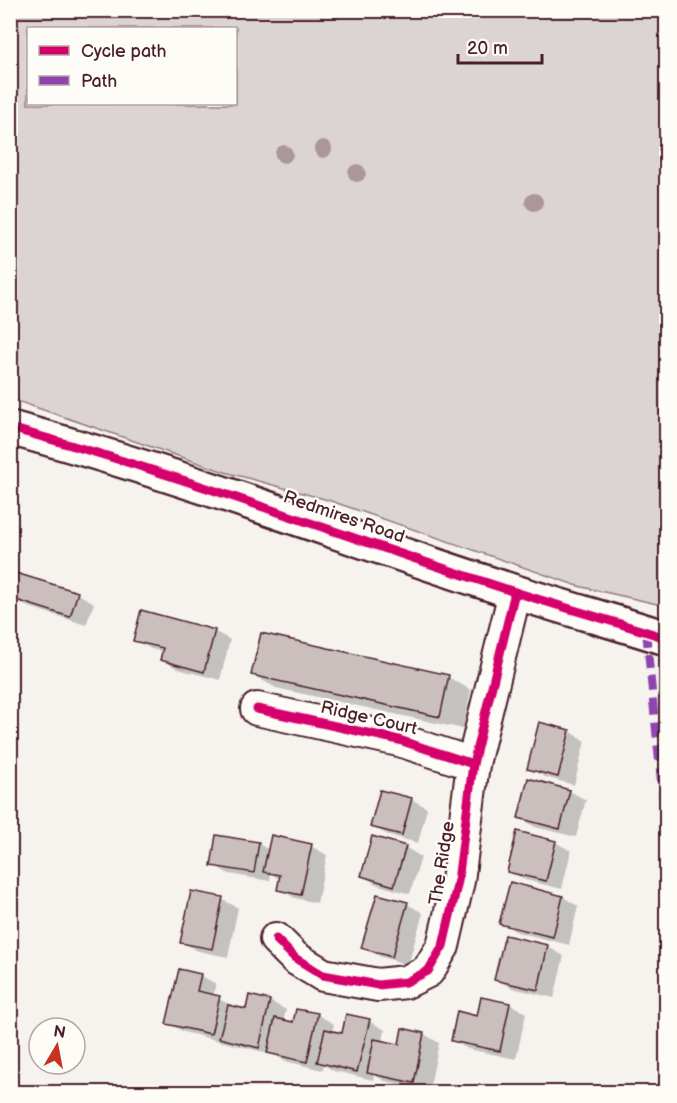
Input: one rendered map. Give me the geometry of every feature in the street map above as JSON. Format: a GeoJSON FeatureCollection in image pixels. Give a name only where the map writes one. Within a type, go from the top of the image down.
{"type":"FeatureCollection","features":[{"type":"Feature","properties":{"kind":"street","name":"Redmires Road"},"geometry":{"type":"LineString","coordinates":[[10,428],[55,440],[515,592],[666,638]]}},
{"type":"Feature","properties":{"kind":"street","name":"The Ridge"},"geometry":{"type":"LineString","coordinates":[[276,939],[295,958],[323,975],[378,985],[406,982],[428,971],[442,946],[459,881],[473,764],[515,592]]}},
{"type":"Feature","properties":{"kind":"street","name":"Ridge Court"},"geometry":{"type":"LineString","coordinates":[[257,709],[399,740],[473,764]]}},
{"type":"Feature","properties":{"kind":"shaded area"},"geometry":{"type":"Polygon","coordinates":[[[11,10],[666,11],[666,606],[578,586],[328,500],[225,472],[11,399],[11,10]]]}},
{"type":"Feature","properties":{"kind":"building"},"geometry":{"type":"Polygon","coordinates":[[[16,573],[78,592],[70,617],[10,598],[16,573]]]}},
{"type":"Feature","properties":{"kind":"building"},"geometry":{"type":"Polygon","coordinates":[[[141,610],[215,630],[204,672],[160,660],[163,648],[133,641],[141,610]]]}},
{"type":"Feature","properties":{"kind":"building"},"geometry":{"type":"Polygon","coordinates":[[[261,633],[449,675],[440,717],[251,675],[261,633]]]}},
{"type":"Feature","properties":{"kind":"building"},"geometry":{"type":"Polygon","coordinates":[[[539,722],[570,730],[558,777],[527,769],[539,722]]]}},
{"type":"Feature","properties":{"kind":"building"},"geometry":{"type":"Polygon","coordinates":[[[528,778],[570,790],[560,829],[518,818],[528,778]]]}},
{"type":"Feature","properties":{"kind":"building"},"geometry":{"type":"Polygon","coordinates":[[[380,790],[412,798],[402,835],[370,827],[380,790]]]}},
{"type":"Feature","properties":{"kind":"building"},"geometry":{"type":"Polygon","coordinates":[[[517,831],[556,841],[546,881],[507,872],[517,831]]]}},
{"type":"Feature","properties":{"kind":"building"},"geometry":{"type":"Polygon","coordinates":[[[216,835],[259,842],[254,873],[211,866],[216,835]]]}},
{"type":"Feature","properties":{"kind":"building"},"geometry":{"type":"Polygon","coordinates":[[[271,835],[312,844],[301,895],[277,890],[280,875],[263,872],[271,835]]]}},
{"type":"Feature","properties":{"kind":"building"},"geometry":{"type":"Polygon","coordinates":[[[372,836],[406,846],[394,886],[361,876],[372,836]]]}},
{"type":"Feature","properties":{"kind":"building"},"geometry":{"type":"Polygon","coordinates":[[[510,882],[563,896],[553,937],[499,924],[510,882]]]}},
{"type":"Feature","properties":{"kind":"building"},"geometry":{"type":"Polygon","coordinates":[[[191,891],[223,897],[212,949],[180,943],[191,891]]]}},
{"type":"Feature","properties":{"kind":"building"},"geometry":{"type":"Polygon","coordinates":[[[377,894],[408,902],[392,957],[361,948],[377,894]]]}},
{"type":"Feature","properties":{"kind":"building"},"geometry":{"type":"Polygon","coordinates":[[[505,935],[548,945],[538,990],[494,980],[505,935]]]}},
{"type":"Feature","properties":{"kind":"building"},"geometry":{"type":"Polygon","coordinates":[[[179,969],[201,974],[197,991],[220,996],[211,1034],[166,1024],[179,969]]]}},
{"type":"Feature","properties":{"kind":"building"},"geometry":{"type":"Polygon","coordinates":[[[249,995],[270,1000],[259,1048],[219,1038],[228,1005],[246,1009],[249,995]]]}},
{"type":"Feature","properties":{"kind":"building"},"geometry":{"type":"Polygon","coordinates":[[[481,997],[510,1003],[500,1051],[451,1041],[457,1011],[477,1016],[481,997]]]}},
{"type":"Feature","properties":{"kind":"building"},"geometry":{"type":"Polygon","coordinates":[[[296,1009],[318,1013],[307,1062],[267,1053],[275,1018],[293,1022],[296,1009]]]}},
{"type":"Feature","properties":{"kind":"building"},"geometry":{"type":"Polygon","coordinates":[[[346,1014],[370,1019],[357,1072],[317,1062],[325,1029],[342,1033],[346,1014]]]}},
{"type":"Feature","properties":{"kind":"building"},"geometry":{"type":"Polygon","coordinates":[[[402,1028],[424,1033],[414,1083],[367,1073],[374,1039],[399,1044],[402,1028]]]}},
{"type":"Feature","properties":{"kind":"marked path"},"geometry":{"type":"LineString","coordinates":[[646,631],[666,831]]}},
{"type":"Feature","properties":{"kind":"cycle path"},"geometry":{"type":"LineString","coordinates":[[10,428],[137,465],[515,592],[666,638]]}},
{"type":"Feature","properties":{"kind":"cycle path"},"geometry":{"type":"LineString","coordinates":[[276,939],[295,958],[323,975],[378,985],[406,982],[428,971],[443,946],[458,881],[473,764],[515,592]]}},
{"type":"Feature","properties":{"kind":"cycle path"},"geometry":{"type":"LineString","coordinates":[[257,709],[399,740],[473,764]]}}]}
